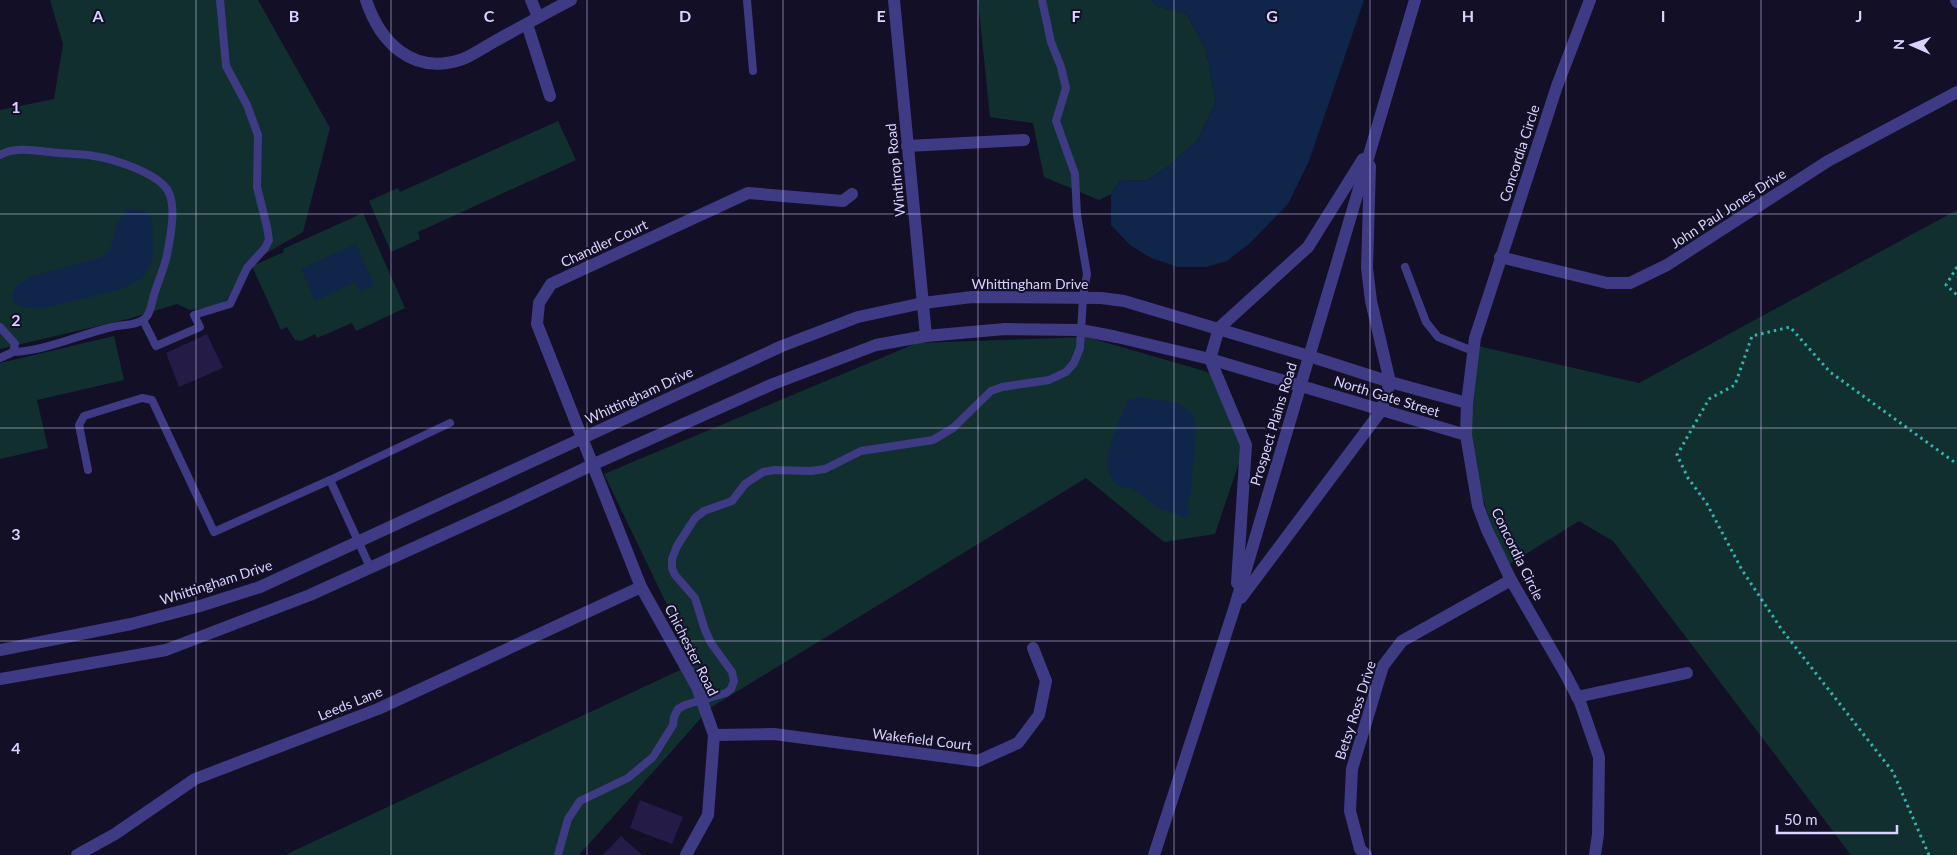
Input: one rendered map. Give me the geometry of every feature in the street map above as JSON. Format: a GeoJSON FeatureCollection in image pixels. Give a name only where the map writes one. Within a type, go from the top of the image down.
{"type":"FeatureCollection","features":[{"type":"Feature","properties":{"kind":"street"},"geometry":{"type":"LineString","coordinates":[[366,0],[372,20],[385,39],[409,58],[434,63],[460,60],[571,0]]}},
{"type":"Feature","properties":{"kind":"street"},"geometry":{"type":"LineString","coordinates":[[530,0],[532,21],[550,96]]}},
{"type":"Feature","properties":{"kind":"street","name":"Winthrop Road"},"geometry":{"type":"LineString","coordinates":[[894,0],[926,336]]}},
{"type":"Feature","properties":{"kind":"street","name":"Prospect Plains Road"},"geometry":{"type":"LineString","coordinates":[[1154,855],[1235,606],[1415,0]]}},
{"type":"Feature","properties":{"kind":"street","name":"Concordia Circle"},"geometry":{"type":"LineString","coordinates":[[1590,0],[1557,86],[1475,338],[1467,403],[1466,435],[1478,506],[1487,530],[1512,580],[1577,697],[1599,757],[1598,834],[1595,855]]}},
{"type":"Feature","properties":{"kind":"street","name":"John Paul Jones Drive"},"geometry":{"type":"LineString","coordinates":[[1500,257],[1607,282],[1630,283],[1668,265],[1828,161],[1957,92]]}},
{"type":"Feature","properties":{"kind":"street"},"geometry":{"type":"LineString","coordinates":[[907,146],[1024,140]]}},
{"type":"Feature","properties":{"kind":"street"},"geometry":{"type":"LineString","coordinates":[[1235,606],[1246,445],[1210,359],[1219,328],[1308,248],[1371,146]]}},
{"type":"Feature","properties":{"kind":"street"},"geometry":{"type":"LineString","coordinates":[[1235,606],[1381,411],[1390,382],[1371,301],[1366,268],[1371,146]]}},
{"type":"Feature","properties":{"kind":"street","name":"Chandler Court"},"geometry":{"type":"LineString","coordinates":[[594,464],[537,324],[539,303],[551,284],[748,193],[843,202],[852,194]]}},
{"type":"Feature","properties":{"kind":"street","name":"Whittingham Drive"},"geometry":{"type":"LineString","coordinates":[[0,650],[131,624],[200,606],[260,587],[782,346],[858,317],[923,304],[972,297],[1083,298],[1124,301],[1310,356]]}},
{"type":"Feature","properties":{"kind":"street"},"geometry":{"type":"LineString","coordinates":[[0,679],[166,650],[310,595],[773,384],[876,345],[926,336],[1005,329],[1081,330],[1117,336],[1210,359],[1300,386]]}},
{"type":"Feature","properties":{"kind":"street","name":"North Gate Street"},"geometry":{"type":"LineString","coordinates":[[1310,356],[1390,382],[1467,403]]}},
{"type":"Feature","properties":{"kind":"street","name":"North Gate Street"},"geometry":{"type":"LineString","coordinates":[[1300,386],[1466,435]]}},
{"type":"Feature","properties":{"kind":"street","name":"Chichester Road"},"geometry":{"type":"LineString","coordinates":[[594,464],[641,587],[697,687],[714,735],[708,815],[686,855]]}},
{"type":"Feature","properties":{"kind":"street","name":"Betsy Ross Drive"},"geometry":{"type":"LineString","coordinates":[[1366,855],[1360,849],[1350,811],[1352,769],[1383,666],[1402,641],[1512,580]]}},
{"type":"Feature","properties":{"kind":"street","name":"Leeds Lane"},"geometry":{"type":"LineString","coordinates":[[77,855],[114,834],[195,779],[378,709],[641,587]]}},
{"type":"Feature","properties":{"kind":"street","name":"Wakefield Court"},"geometry":{"type":"LineString","coordinates":[[714,735],[774,734],[978,761],[1018,742],[1039,715],[1046,681],[1033,648]]}},
{"type":"Feature","properties":{"kind":"street"},"geometry":{"type":"LineString","coordinates":[[1577,697],[1687,673]]}},
{"type":"Feature","properties":{"kind":"lane"},"geometry":{"type":"LineString","coordinates":[[143,320],[156,346],[200,328],[194,315],[230,304],[247,268],[265,248],[268,240],[267,227],[257,187],[258,135],[254,120],[226,66],[220,0]]}},
{"type":"Feature","properties":{"kind":"lane"},"geometry":{"type":"LineString","coordinates":[[747,0],[753,71]]}},
{"type":"Feature","properties":{"kind":"lane"},"geometry":{"type":"LineString","coordinates":[[558,855],[568,820],[580,800],[620,782],[653,757],[668,735],[678,710],[685,705],[726,693],[731,689],[734,681],[732,672],[711,643],[695,598],[675,575],[672,568],[672,559],[677,546],[695,518],[704,511],[732,501],[745,484],[763,472],[825,469],[861,451],[922,443],[938,438],[953,428],[991,391],[1002,387],[1049,380],[1066,372],[1074,363],[1080,348],[1083,298],[1087,274],[1077,215],[1075,174],[1056,121],[1066,88],[1042,0]]}},
{"type":"Feature","properties":{"kind":"lane"},"geometry":{"type":"LineString","coordinates":[[0,155],[14,150],[94,155],[108,158],[140,170],[158,181],[168,191],[172,218],[170,240],[164,265],[148,316],[138,323],[103,329],[53,345],[13,352],[0,358]]}},
{"type":"Feature","properties":{"kind":"lane"},"geometry":{"type":"LineString","coordinates":[[1405,267],[1426,322],[1438,337],[1473,351]]}},
{"type":"Feature","properties":{"kind":"lane"},"geometry":{"type":"LineString","coordinates":[[0,327],[15,344],[13,352]]}},
{"type":"Feature","properties":{"kind":"lane"},"geometry":{"type":"LineString","coordinates":[[88,470],[78,425],[84,416],[142,398],[152,400],[214,532],[450,423]]}},
{"type":"Feature","properties":{"kind":"lane"},"geometry":{"type":"LineString","coordinates":[[330,480],[370,567]]}},
{"type":"Feature","properties":{"kind":"path"},"geometry":{"type":"LineString","coordinates":[[1957,267],[1946,285],[1957,295]]}},
{"type":"Feature","properties":{"kind":"path"},"geometry":{"type":"LineString","coordinates":[[1929,855],[1893,772],[1782,630],[1742,570],[1707,504],[1688,478],[1676,455],[1709,398],[1735,385],[1752,336],[1790,327],[1830,372],[1957,464]]}},
{"type":"Feature","properties":{"kind":"green space"},"geometry":{"type":"Polygon","coordinates":[[[50,0],[258,0],[330,128],[303,232],[246,265],[226,301],[208,308],[190,310],[177,304],[128,319],[0,349],[0,110],[54,99],[63,44],[50,0]]]}},
{"type":"Feature","properties":{"kind":"green space"},"geometry":{"type":"Polygon","coordinates":[[[978,0],[1151,0],[1157,6],[1187,14],[1206,50],[1216,101],[1198,140],[1165,169],[1147,180],[1120,181],[1111,194],[1099,200],[1044,177],[1033,123],[990,117],[978,0]]]}},
{"type":"Feature","properties":{"kind":"green space"},"geometry":{"type":"Polygon","coordinates":[[[558,121],[576,160],[418,232],[420,239],[391,252],[369,201],[398,188],[400,192],[558,121]]]}},
{"type":"Feature","properties":{"kind":"green space"},"geometry":{"type":"Polygon","coordinates":[[[1957,210],[1957,855],[1851,855],[1613,541],[1579,521],[1505,567],[1472,464],[1467,403],[1478,346],[1639,383],[1957,210]]]}},
{"type":"Feature","properties":{"kind":"green space"},"geometry":{"type":"Polygon","coordinates":[[[363,213],[405,308],[356,331],[352,323],[317,338],[315,334],[301,341],[295,340],[287,327],[281,330],[252,266],[284,252],[283,249],[363,213]]]}},
{"type":"Feature","properties":{"kind":"green space"},"geometry":{"type":"Polygon","coordinates":[[[114,336],[124,380],[37,400],[48,448],[0,459],[0,363],[114,336]]]}},
{"type":"Feature","properties":{"kind":"green space"},"geometry":{"type":"Polygon","coordinates":[[[1087,337],[1218,375],[1245,445],[1215,534],[1164,542],[1086,478],[710,708],[579,855],[285,855],[695,663],[604,474],[917,343],[1087,337]]]}},
{"type":"Feature","properties":{"kind":"water"},"geometry":{"type":"Polygon","coordinates":[[[1151,0],[1364,0],[1309,161],[1288,204],[1250,243],[1227,261],[1206,267],[1178,267],[1151,258],[1130,245],[1111,225],[1111,194],[1120,181],[1147,180],[1165,169],[1198,140],[1216,101],[1206,50],[1187,14],[1157,6],[1151,0]]]}},
{"type":"Feature","properties":{"kind":"water"},"geometry":{"type":"Polygon","coordinates":[[[127,209],[138,209],[150,213],[153,228],[153,259],[143,278],[119,290],[41,309],[23,307],[14,303],[12,295],[17,285],[33,276],[102,257],[110,250],[117,224],[127,209]]]}},
{"type":"Feature","properties":{"kind":"water"},"geometry":{"type":"Polygon","coordinates":[[[356,244],[374,285],[360,292],[355,282],[315,301],[301,269],[356,244]]]}},
{"type":"Feature","properties":{"kind":"water"},"geometry":{"type":"Polygon","coordinates":[[[1140,397],[1177,403],[1192,412],[1196,429],[1191,493],[1187,506],[1191,514],[1184,518],[1159,508],[1132,489],[1118,486],[1110,476],[1108,455],[1115,431],[1128,400],[1140,397]]]}},
{"type":"Feature","properties":{"kind":"building"},"geometry":{"type":"Polygon","coordinates":[[[207,334],[223,368],[179,387],[166,353],[207,334]]]}},
{"type":"Feature","properties":{"kind":"building"},"geometry":{"type":"Polygon","coordinates":[[[640,800],[683,817],[672,844],[630,828],[640,800]]]}},
{"type":"Feature","properties":{"kind":"building"},"geometry":{"type":"Polygon","coordinates":[[[621,836],[642,855],[603,855],[621,836]]]}}]}
